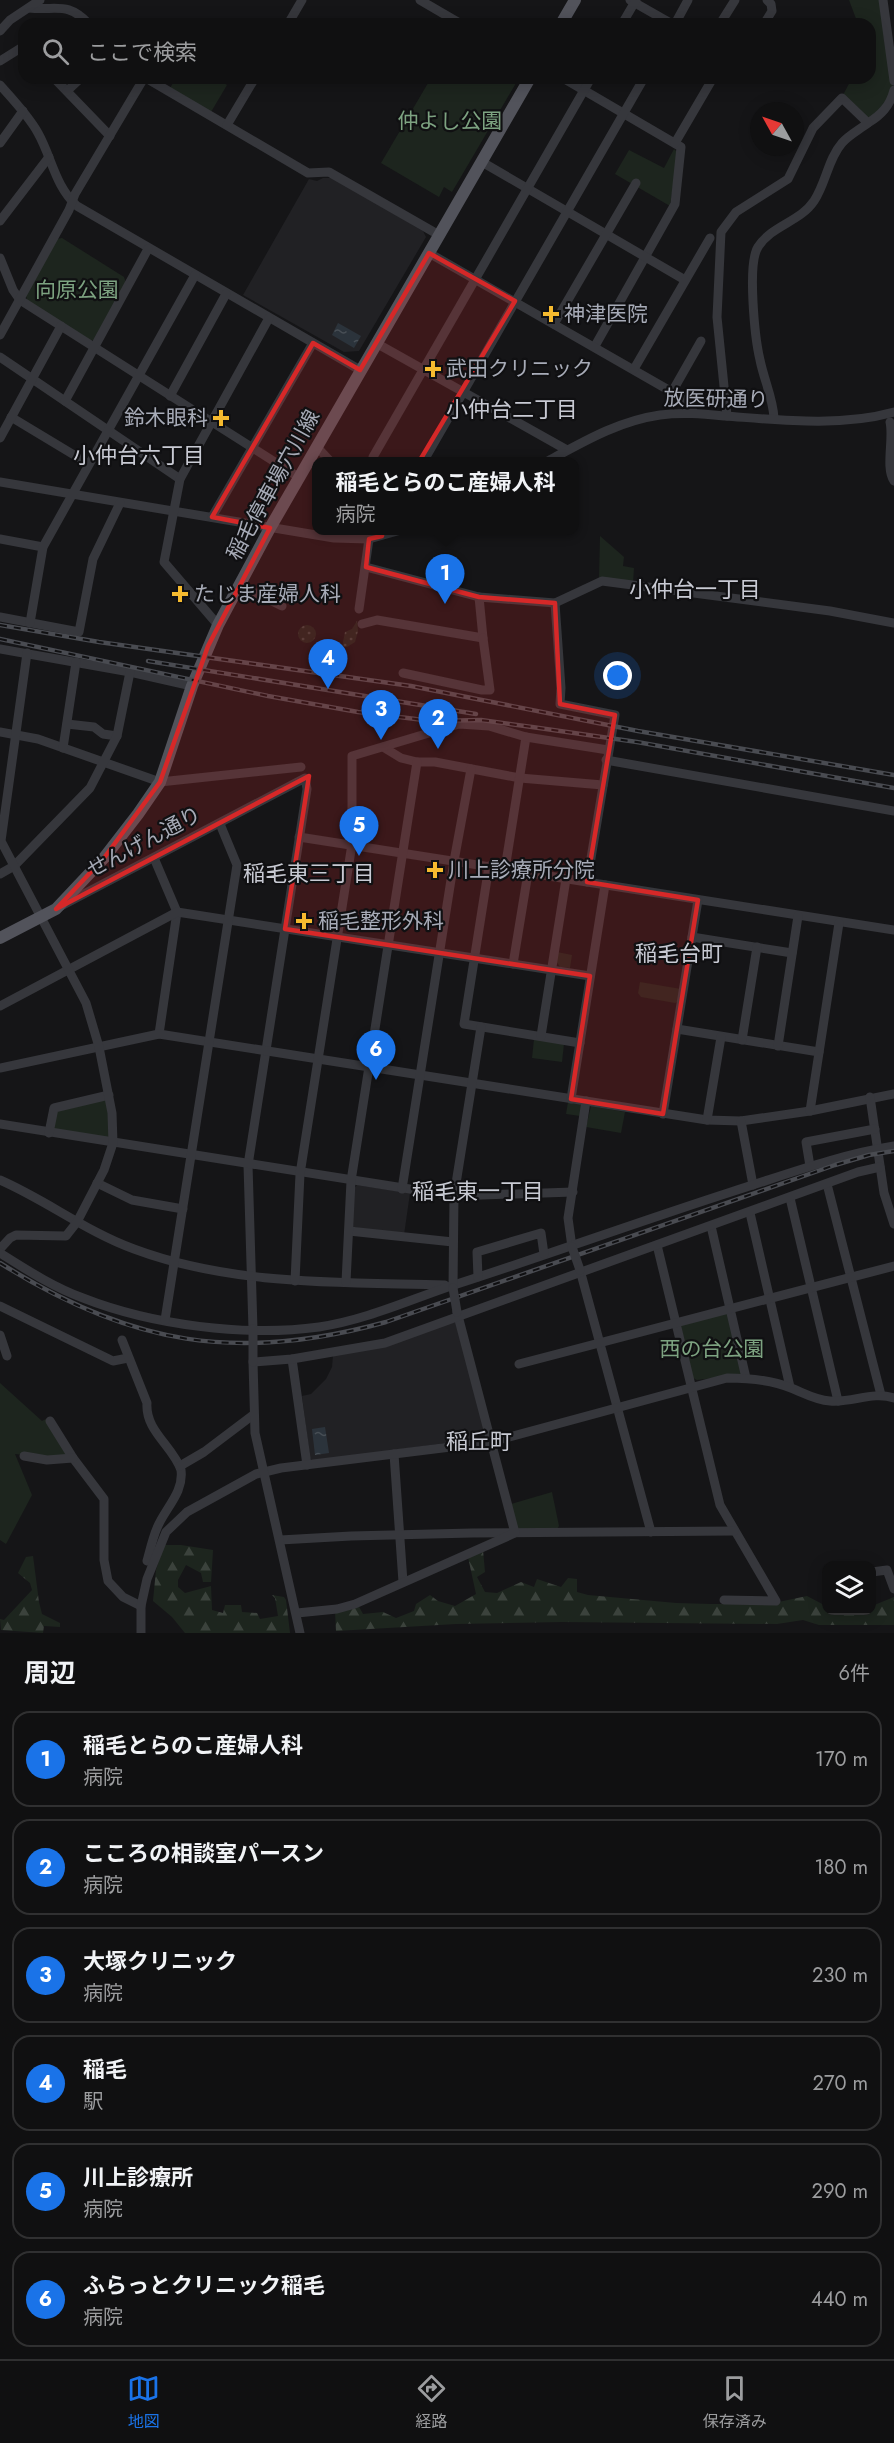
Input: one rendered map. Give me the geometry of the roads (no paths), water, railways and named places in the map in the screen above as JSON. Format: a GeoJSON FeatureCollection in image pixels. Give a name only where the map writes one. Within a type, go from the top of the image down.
{"type":"FeatureCollection","features":[{"type":"Feature","properties":{"kind":"main road"},"geometry":{"type":"LineString","coordinates":[[564,18],[575,0]]}},
{"type":"Feature","properties":{"kind":"main road","name":"稲毛停車場穴川線"},"geometry":{"type":"LineString","coordinates":[[56,909],[104,858],[160,782],[192,686],[218,625],[239,585],[360,370],[527,84]]}},
{"type":"Feature","properties":{"kind":"main road","name":"せんげん通り"},"geometry":{"type":"LineString","coordinates":[[0,939],[56,909]]}},
{"type":"Feature","properties":{"kind":"street"},"geometry":{"type":"LineString","coordinates":[[0,31],[10,20],[40,0]]}},
{"type":"Feature","properties":{"kind":"street"},"geometry":{"type":"LineString","coordinates":[[292,18],[302,0]]}},
{"type":"Feature","properties":{"kind":"street"},"geometry":{"type":"LineString","coordinates":[[420,0],[451,18]]}},
{"type":"Feature","properties":{"kind":"street"},"geometry":{"type":"LineString","coordinates":[[677,18],[688,0]]}},
{"type":"Feature","properties":{"kind":"street"},"geometry":{"type":"LineString","coordinates":[[724,18],[735,0]]}},
{"type":"Feature","properties":{"kind":"street"},"geometry":{"type":"LineString","coordinates":[[767,0],[771,4],[772,11],[768,18]]}},
{"type":"Feature","properties":{"kind":"street"},"geometry":{"type":"LineString","coordinates":[[883,0],[894,81]]}},
{"type":"Feature","properties":{"kind":"street"},"geometry":{"type":"LineString","coordinates":[[625,18],[634,1],[663,18]]}},
{"type":"Feature","properties":{"kind":"street"},"geometry":{"type":"LineString","coordinates":[[29,8],[65,8],[75,11],[83,18]]}},
{"type":"Feature","properties":{"kind":"street"},"geometry":{"type":"LineString","coordinates":[[0,61],[18,50]]}},
{"type":"Feature","properties":{"kind":"street"},"geometry":{"type":"LineString","coordinates":[[60,84],[110,136]]}},
{"type":"Feature","properties":{"kind":"street"},"geometry":{"type":"LineString","coordinates":[[67,91],[75,84]]}},
{"type":"Feature","properties":{"kind":"street"},"geometry":{"type":"LineString","coordinates":[[0,335],[69,210],[71,201],[141,84]]}},
{"type":"Feature","properties":{"kind":"street"},"geometry":{"type":"LineString","coordinates":[[155,84],[308,173],[335,174],[439,235]]}},
{"type":"Feature","properties":{"kind":"street"},"geometry":{"type":"LineString","coordinates":[[227,125],[251,84]]}},
{"type":"Feature","properties":{"kind":"street"},"geometry":{"type":"LineString","coordinates":[[574,84],[681,147],[675,204],[595,346]]}},
{"type":"Feature","properties":{"kind":"street"},"geometry":{"type":"LineString","coordinates":[[373,457],[588,84]]}},
{"type":"Feature","properties":{"kind":"street"},"geometry":{"type":"LineString","coordinates":[[426,457],[641,84]]}},
{"type":"Feature","properties":{"kind":"street"},"geometry":{"type":"LineString","coordinates":[[675,143],[709,84]]}},
{"type":"Feature","properties":{"kind":"street"},"geometry":{"type":"LineString","coordinates":[[0,85],[38,132],[57,181],[71,201],[88,214],[360,370]]}},
{"type":"Feature","properties":{"kind":"street"},"geometry":{"type":"LineString","coordinates":[[774,418],[774,405],[759,360],[753,310],[753,266],[756,248],[769,234],[802,215],[814,201],[840,147],[881,114],[892,98],[894,90]]}},
{"type":"Feature","properties":{"kind":"street"},"geometry":{"type":"LineString","coordinates":[[727,416],[717,317],[721,232],[736,212],[788,179],[813,128],[842,98],[868,123]]}},
{"type":"Feature","properties":{"kind":"street"},"geometry":{"type":"LineString","coordinates":[[0,143],[22,111]]}},
{"type":"Feature","properties":{"kind":"street"},"geometry":{"type":"LineString","coordinates":[[0,221],[49,157]]}},
{"type":"Feature","properties":{"kind":"street"},"geometry":{"type":"LineString","coordinates":[[482,162],[685,280]]}},
{"type":"Feature","properties":{"kind":"street"},"geometry":{"type":"LineString","coordinates":[[554,324],[636,183]]}},
{"type":"Feature","properties":{"kind":"street"},"geometry":{"type":"LineString","coordinates":[[634,369],[710,238]]}},
{"type":"Feature","properties":{"kind":"street"},"geometry":{"type":"LineString","coordinates":[[64,401],[148,249]]}},
{"type":"Feature","properties":{"kind":"street"},"geometry":{"type":"LineString","coordinates":[[429,253],[672,392],[690,403],[693,406],[693,413]]}},
{"type":"Feature","properties":{"kind":"street"},"geometry":{"type":"LineString","coordinates":[[0,258],[13,290],[20,300],[300,478]]}},
{"type":"Feature","properties":{"kind":"street"},"geometry":{"type":"LineString","coordinates":[[30,623],[43,547],[195,275]]}},
{"type":"Feature","properties":{"kind":"street"},"geometry":{"type":"LineString","coordinates":[[170,396],[226,294]]}},
{"type":"Feature","properties":{"kind":"street"},"geometry":{"type":"LineString","coordinates":[[218,625],[164,562],[180,479],[269,318]]}},
{"type":"Feature","properties":{"kind":"street"},"geometry":{"type":"LineString","coordinates":[[0,438],[61,326]]}},
{"type":"Feature","properties":{"kind":"street"},"geometry":{"type":"LineString","coordinates":[[672,392],[701,341]]}},
{"type":"Feature","properties":{"kind":"street"},"geometry":{"type":"LineString","coordinates":[[212,517],[313,344]]}},
{"type":"Feature","properties":{"kind":"street"},"geometry":{"type":"LineString","coordinates":[[376,344],[567,450]]}},
{"type":"Feature","properties":{"kind":"street"},"geometry":{"type":"LineString","coordinates":[[0,357],[180,479]]}},
{"type":"Feature","properties":{"kind":"street","name":"放医研通り"},"geometry":{"type":"LineString","coordinates":[[555,457],[607,429],[660,415],[693,413],[837,421],[891,417]]}},
{"type":"Feature","properties":{"kind":"street"},"geometry":{"type":"LineString","coordinates":[[11,417],[89,464]]}},
{"type":"Feature","properties":{"kind":"street"},"geometry":{"type":"LineString","coordinates":[[891,417],[894,481]]}},
{"type":"Feature","properties":{"kind":"street"},"geometry":{"type":"LineString","coordinates":[[317,447],[326,457]]}},
{"type":"Feature","properties":{"kind":"street"},"geometry":{"type":"LineString","coordinates":[[0,482],[312,535]]}},
{"type":"Feature","properties":{"kind":"street"},"geometry":{"type":"LineString","coordinates":[[0,617],[79,632],[93,559],[120,503]]}},
{"type":"Feature","properties":{"kind":"street"},"geometry":{"type":"LineString","coordinates":[[315,535],[369,539],[378,535]]}},
{"type":"Feature","properties":{"kind":"street"},"geometry":{"type":"LineString","coordinates":[[359,609],[369,539]]}},
{"type":"Feature","properties":{"kind":"street"},"geometry":{"type":"LineString","coordinates":[[0,540],[43,547]]}},
{"type":"Feature","properties":{"kind":"street"},"geometry":{"type":"LineString","coordinates":[[366,567],[480,597],[555,603],[602,581],[830,611],[894,623]]}},
{"type":"Feature","properties":{"kind":"street"},"geometry":{"type":"LineString","coordinates":[[239,585],[282,606]]}},
{"type":"Feature","properties":{"kind":"street"},"geometry":{"type":"LineString","coordinates":[[403,673],[490,690],[480,597]]}},
{"type":"Feature","properties":{"kind":"street"},"geometry":{"type":"LineString","coordinates":[[555,603],[560,704],[615,715],[587,882]]}},
{"type":"Feature","properties":{"kind":"street"},"geometry":{"type":"LineString","coordinates":[[362,624],[377,620],[483,638]]}},
{"type":"Feature","properties":{"kind":"street"},"geometry":{"type":"LineString","coordinates":[[0,649],[130,672],[192,686]]}},
{"type":"Feature","properties":{"kind":"street"},"geometry":{"type":"LineString","coordinates":[[27,653],[1,841],[86,1003],[99,1047],[112,1113],[113,1143],[104,1170],[77,1222],[66,1236],[16,1235],[10,1238],[0,1251],[50,1284],[111,1308],[203,1327],[292,1329],[342,1323],[810,1166],[894,1146]]}},
{"type":"Feature","properties":{"kind":"street"},"geometry":{"type":"LineString","coordinates":[[63,748],[76,662]]}},
{"type":"Feature","properties":{"kind":"street"},"geometry":{"type":"LineString","coordinates":[[0,874],[14,866],[90,788],[117,736],[130,672]]}},
{"type":"Feature","properties":{"kind":"street"},"geometry":{"type":"LineString","coordinates":[[67,724],[94,727],[103,734],[117,736]]}},
{"type":"Feature","properties":{"kind":"street"},"geometry":{"type":"LineString","coordinates":[[295,1281],[300,1173],[352,844],[352,756],[459,724],[489,726],[607,755],[894,812]]}},
{"type":"Feature","properties":{"kind":"street"},"geometry":{"type":"LineString","coordinates":[[0,732],[38,739],[160,782],[301,767]]}},
{"type":"Feature","properties":{"kind":"street"},"geometry":{"type":"LineString","coordinates":[[505,869],[526,736]]}},
{"type":"Feature","properties":{"kind":"street"},"geometry":{"type":"LineString","coordinates":[[383,747],[401,759],[417,762],[520,778],[603,785]]}},
{"type":"Feature","properties":{"kind":"street"},"geometry":{"type":"LineString","coordinates":[[346,1282],[351,1181],[417,762]]}},
{"type":"Feature","properties":{"kind":"street"},"geometry":{"type":"LineString","coordinates":[[402,1189],[454,861],[471,769]]}},
{"type":"Feature","properties":{"kind":"street","name":"せんげん通り"},"geometry":{"type":"LineString","coordinates":[[56,909],[305,778],[307,789],[299,837]]}},
{"type":"Feature","properties":{"kind":"street"},"geometry":{"type":"LineString","coordinates":[[165,1320],[237,865],[220,824]]}},
{"type":"Feature","properties":{"kind":"street"},"geometry":{"type":"LineString","coordinates":[[300,1633],[255,1433],[253,1415],[248,1165],[299,837],[894,930]]}},
{"type":"Feature","properties":{"kind":"street"},"geometry":{"type":"LineString","coordinates":[[154,858],[177,912],[159,1034]]}},
{"type":"Feature","properties":{"kind":"street"},"geometry":{"type":"LineString","coordinates":[[489,866],[464,1024],[580,1043]]}},
{"type":"Feature","properties":{"kind":"street"},"geometry":{"type":"LineString","coordinates":[[513,964],[528,873]]}},
{"type":"Feature","properties":{"kind":"street"},"geometry":{"type":"LineString","coordinates":[[541,1036],[566,879]]}},
{"type":"Feature","properties":{"kind":"street"},"geometry":{"type":"LineString","coordinates":[[571,1099],[605,885]]}},
{"type":"Feature","properties":{"kind":"street"},"geometry":{"type":"LineString","coordinates":[[663,1114],[698,900]]}},
{"type":"Feature","properties":{"kind":"street"},"geometry":{"type":"LineString","coordinates":[[0,1006],[177,912],[590,976]]}},
{"type":"Feature","properties":{"kind":"street"},"geometry":{"type":"LineString","coordinates":[[777,1046],[798,916]]}},
{"type":"Feature","properties":{"kind":"street"},"geometry":{"type":"LineString","coordinates":[[810,1111],[839,923]]}},
{"type":"Feature","properties":{"kind":"street"},"geometry":{"type":"LineString","coordinates":[[692,937],[792,953]]}},
{"type":"Feature","properties":{"kind":"street"},"geometry":{"type":"LineString","coordinates":[[742,1040],[757,947]]}},
{"type":"Feature","properties":{"kind":"street"},"geometry":{"type":"LineString","coordinates":[[481,1027],[454,1197],[452,1287],[457,1314],[515,1533]]}},
{"type":"Feature","properties":{"kind":"street"},"geometry":{"type":"LineString","coordinates":[[677,1029],[819,1052]]}},
{"type":"Feature","properties":{"kind":"street"},"geometry":{"type":"LineString","coordinates":[[0,1068],[159,1034],[707,1120],[741,1121],[810,1111],[870,1097],[894,1094]]}},
{"type":"Feature","properties":{"kind":"street"},"geometry":{"type":"LineString","coordinates":[[707,1120],[721,1037]]}},
{"type":"Feature","properties":{"kind":"street"},"geometry":{"type":"LineString","coordinates":[[49,1133],[54,1107],[109,1095]]}},
{"type":"Feature","properties":{"kind":"street"},"geometry":{"type":"LineString","coordinates":[[870,1097],[884,1193],[894,1224]]}},
{"type":"Feature","properties":{"kind":"street"},"geometry":{"type":"LineString","coordinates":[[586,1101],[568,1218],[571,1246],[600,1342],[651,1532]]}},
{"type":"Feature","properties":{"kind":"street"},"geometry":{"type":"LineString","coordinates":[[741,1121],[753,1185]]}},
{"type":"Feature","properties":{"kind":"street"},"geometry":{"type":"LineString","coordinates":[[0,1124],[454,1197],[573,1192]]}},
{"type":"Feature","properties":{"kind":"street"},"geometry":{"type":"LineString","coordinates":[[810,1166],[806,1142],[875,1129]]}},
{"type":"Feature","properties":{"kind":"street"},"geometry":{"type":"LineString","coordinates":[[253,1362],[292,1359],[385,1343],[457,1314],[880,1167]]}},
{"type":"Feature","properties":{"kind":"street"},"geometry":{"type":"LineString","coordinates":[[0,1180],[77,1222],[132,1248],[174,1263],[252,1277],[295,1281],[452,1287]]}},
{"type":"Feature","properties":{"kind":"street"},"geometry":{"type":"LineString","coordinates":[[98,1183],[132,1200],[183,1209]]}},
{"type":"Feature","properties":{"kind":"street"},"geometry":{"type":"LineString","coordinates":[[827,1184],[881,1395]]}},
{"type":"Feature","properties":{"kind":"street"},"geometry":{"type":"LineString","coordinates":[[790,1198],[837,1401]]}},
{"type":"Feature","properties":{"kind":"street"},"geometry":{"type":"LineString","coordinates":[[750,1213],[790,1387]]}},
{"type":"Feature","properties":{"kind":"street"},"geometry":{"type":"LineString","coordinates":[[711,1226],[746,1378]]}},
{"type":"Feature","properties":{"kind":"street"},"geometry":{"type":"LineString","coordinates":[[349,1232],[453,1242]]}},
{"type":"Feature","properties":{"kind":"street"},"geometry":{"type":"LineString","coordinates":[[478,1277],[477,1252],[541,1233],[544,1254]]}},
{"type":"Feature","properties":{"kind":"street"},"geometry":{"type":"LineString","coordinates":[[657,1245],[720,1505],[776,1601],[724,1600]]}},
{"type":"Feature","properties":{"kind":"street"},"geometry":{"type":"LineString","coordinates":[[519,1364],[676,1321],[894,1266]]}},
{"type":"Feature","properties":{"kind":"street"},"geometry":{"type":"LineString","coordinates":[[0,1306],[113,1361],[128,1358]]}},
{"type":"Feature","properties":{"kind":"street"},"geometry":{"type":"LineString","coordinates":[[0,1335],[7,1356]]}},
{"type":"Feature","properties":{"kind":"street"},"geometry":{"type":"LineString","coordinates":[[122,1340],[147,1403],[146,1413],[162,1443],[180,1466],[182,1478],[177,1493],[156,1529],[147,1560],[150,1569]]}},
{"type":"Feature","properties":{"kind":"street"},"geometry":{"type":"LineString","coordinates":[[292,1359],[307,1465]]}},
{"type":"Feature","properties":{"kind":"street"},"geometry":{"type":"LineString","coordinates":[[141,1633],[141,1606],[150,1569],[166,1532],[180,1517],[264,1471],[491,1442],[727,1378],[746,1378],[790,1387],[813,1398],[837,1401],[881,1395],[894,1398]]}},
{"type":"Feature","properties":{"kind":"street"},"geometry":{"type":"LineString","coordinates":[[180,1466],[204,1452],[253,1415]]}},
{"type":"Feature","properties":{"kind":"street"},"geometry":{"type":"LineString","coordinates":[[50,1421],[73,1458],[104,1499],[104,1560],[108,1581],[123,1597],[141,1606]]}},
{"type":"Feature","properties":{"kind":"street"},"geometry":{"type":"LineString","coordinates":[[394,1454],[403,1582]]}},
{"type":"Feature","properties":{"kind":"street"},"geometry":{"type":"LineString","coordinates":[[24,1456],[47,1460],[73,1458]]}},
{"type":"Feature","properties":{"kind":"street"},"geometry":{"type":"LineString","coordinates":[[280,1540],[399,1535],[734,1531]]}},
{"type":"Feature","properties":{"kind":"street"},"geometry":{"type":"LineString","coordinates":[[297,1613],[337,1609],[355,1604],[515,1533]]}},
{"type":"Feature","properties":{"kind":"street"},"geometry":{"type":"LineString","coordinates":[[876,1571],[887,1570],[894,1589]]}},
{"type":"Feature","properties":{"kind":"water"},"geometry":{"type":"Polygon","coordinates":[[[338,323],[361,336],[354,348],[332,335],[338,323]]]}},
{"type":"Feature","properties":{"kind":"water"},"geometry":{"type":"Polygon","coordinates":[[[325,1427],[329,1453],[315,1455],[312,1429],[325,1427]]]}},
{"type":"Feature","properties":{"kind":"railway"},"geometry":{"type":"LineString","coordinates":[[0,625],[99,642],[411,686],[638,731],[894,775]]}},
{"type":"Feature","properties":{"kind":"railway"},"geometry":{"type":"LineString","coordinates":[[0,639],[268,696],[358,712],[432,721],[481,720],[532,727],[637,742],[894,788]]}},
{"type":"Feature","properties":{"kind":"railway"},"geometry":{"type":"LineString","coordinates":[[148,661],[476,714]]}},
{"type":"Feature","properties":{"kind":"railway"},"geometry":{"type":"LineString","coordinates":[[0,1263],[48,1291],[94,1313],[140,1329],[186,1339],[233,1343],[282,1342],[332,1335],[386,1322],[835,1165],[869,1155],[894,1151]]}},
{"type":"Feature","properties":{"kind":"place","name":"神津医院"},"geometry":{"type":"Point","coordinates":[551,314]}},
{"type":"Feature","properties":{"kind":"place","name":"武田クリニック"},"geometry":{"type":"Point","coordinates":[433,369]}},
{"type":"Feature","properties":{"kind":"place","name":"鈴木眼科"},"geometry":{"type":"Point","coordinates":[221,418]}},
{"type":"Feature","properties":{"kind":"place","name":"たじま産婦人科"},"geometry":{"type":"Point","coordinates":[180,594]}},
{"type":"Feature","properties":{"kind":"place","name":"稲毛とらのこ産婦人科"},"geometry":{"type":"Point","coordinates":[445,604]}},
{"type":"Feature","properties":{"kind":"place","name":"稲毛"},"geometry":{"type":"Point","coordinates":[328,689]}},
{"type":"Feature","properties":{"kind":"place","name":"大塚クリニック"},"geometry":{"type":"Point","coordinates":[381,740]}},
{"type":"Feature","properties":{"kind":"place","name":"こころの相談室パースン"},"geometry":{"type":"Point","coordinates":[438,749]}},
{"type":"Feature","properties":{"kind":"place","name":"川上診療所"},"geometry":{"type":"Point","coordinates":[359,856]}},
{"type":"Feature","properties":{"kind":"place","name":"川上診療所分院"},"geometry":{"type":"Point","coordinates":[435,870]}},
{"type":"Feature","properties":{"kind":"place","name":"稲毛整形外科"},"geometry":{"type":"Point","coordinates":[304,921]}},
{"type":"Feature","properties":{"kind":"place","name":"ふらっとクリニック稲毛"},"geometry":{"type":"Point","coordinates":[376,1080]}},
{"type":"Feature","properties":{"kind":"district","name":"小仲台二丁目"},"geometry":{"type":"Point","coordinates":[512,409]}},
{"type":"Feature","properties":{"kind":"district","name":"小仲台六丁目"},"geometry":{"type":"Point","coordinates":[139,455]}},
{"type":"Feature","properties":{"kind":"district","name":"小仲台一丁目"},"geometry":{"type":"Point","coordinates":[695,589]}},
{"type":"Feature","properties":{"kind":"district","name":"稲毛東三丁目"},"geometry":{"type":"Point","coordinates":[309,873]}},
{"type":"Feature","properties":{"kind":"district","name":"稲毛台町"},"geometry":{"type":"Point","coordinates":[679,953]}},
{"type":"Feature","properties":{"kind":"district","name":"稲毛東一丁目"},"geometry":{"type":"Point","coordinates":[478,1191]}},
{"type":"Feature","properties":{"kind":"district","name":"稲丘町"},"geometry":{"type":"Point","coordinates":[479,1441]}},
{"type":"Feature","properties":{"kind":"park label","name":"仲よし公園"},"geometry":{"type":"Point","coordinates":[450,121]}},
{"type":"Feature","properties":{"kind":"park label","name":"向原公園"},"geometry":{"type":"Point","coordinates":[77,290]}},
{"type":"Feature","properties":{"kind":"park label","name":"西の台公園"},"geometry":{"type":"Point","coordinates":[712,1349]}}]}
